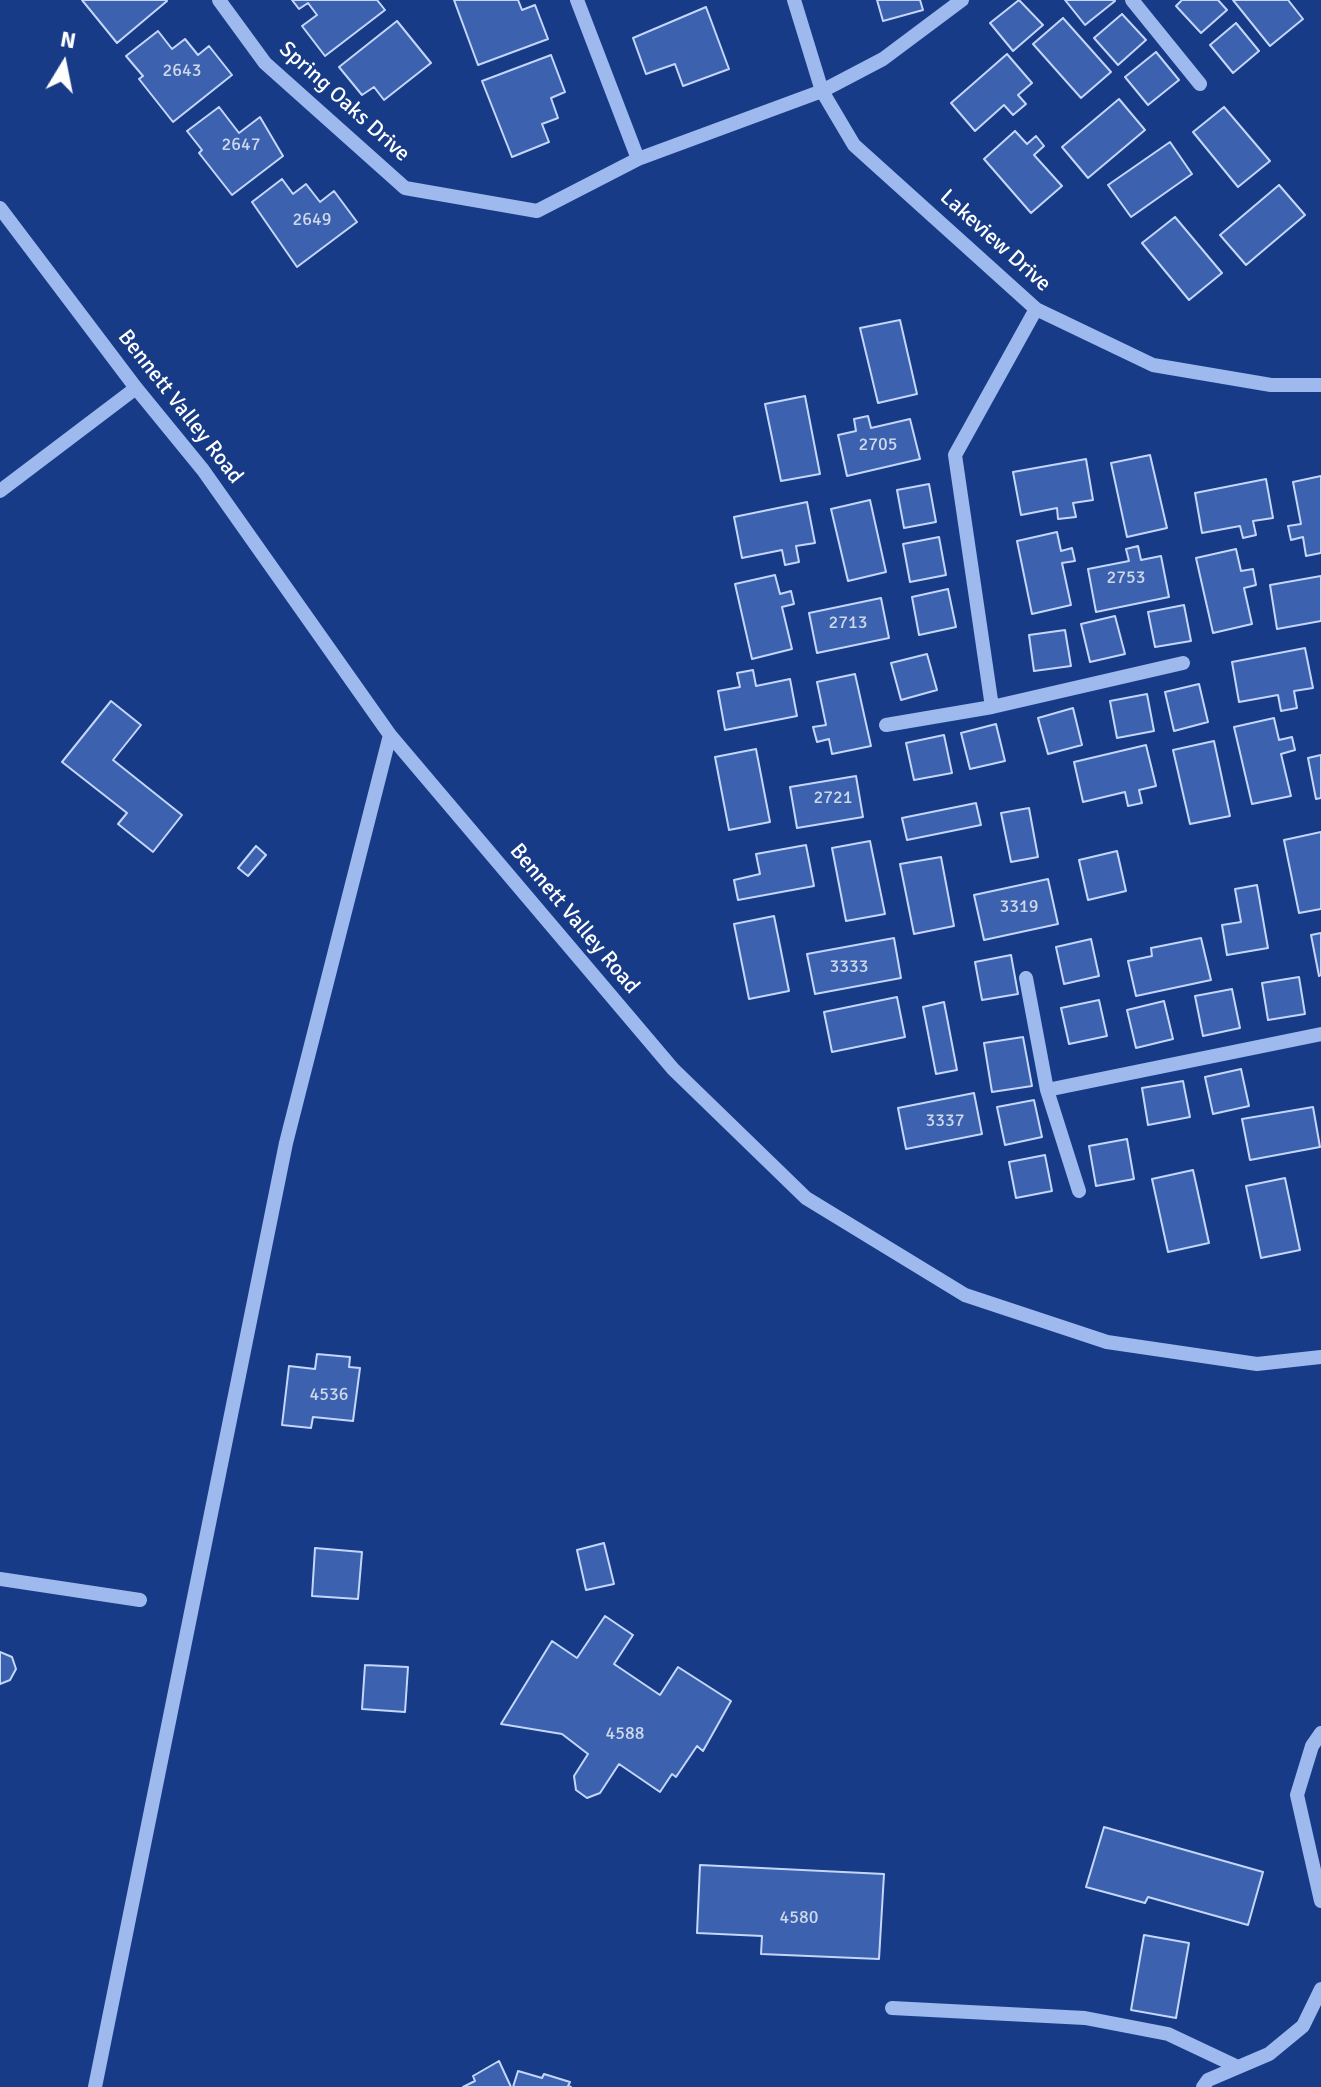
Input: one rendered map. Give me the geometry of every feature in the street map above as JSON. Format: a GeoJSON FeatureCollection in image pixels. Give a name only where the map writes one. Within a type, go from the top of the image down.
{"type":"FeatureCollection","features":[{"type":"Feature","properties":{"kind":"street","name":"Spring Oaks Drive"},"geometry":{"type":"LineString","coordinates":[[219,0],[265,63],[405,188],[537,211],[638,159],[822,91],[883,59],[962,0]]}},
{"type":"Feature","properties":{"kind":"street"},"geometry":{"type":"LineString","coordinates":[[577,0],[638,159]]}},
{"type":"Feature","properties":{"kind":"street","name":"Lakeview Drive"},"geometry":{"type":"LineString","coordinates":[[794,0],[822,91],[854,145],[1036,309],[1153,365],[1271,385],[1321,385]]}},
{"type":"Feature","properties":{"kind":"street"},"geometry":{"type":"LineString","coordinates":[[1132,0],[1200,84]]}},
{"type":"Feature","properties":{"kind":"street","name":"Bennett Valley Road"},"geometry":{"type":"LineString","coordinates":[[0,208],[136,388],[203,470],[390,735],[673,1069],[806,1198],[965,1295],[1107,1342],[1257,1364],[1321,1357]]}},
{"type":"Feature","properties":{"kind":"street"},"geometry":{"type":"LineString","coordinates":[[992,707],[955,455],[1036,309]]}},
{"type":"Feature","properties":{"kind":"street"},"geometry":{"type":"LineString","coordinates":[[0,491],[136,388]]}},
{"type":"Feature","properties":{"kind":"street"},"geometry":{"type":"LineString","coordinates":[[886,725],[992,707],[1183,663]]}},
{"type":"Feature","properties":{"kind":"street"},"geometry":{"type":"LineString","coordinates":[[95,2087],[286,1143],[390,735]]}},
{"type":"Feature","properties":{"kind":"street"},"geometry":{"type":"LineString","coordinates":[[1026,978],[1047,1090],[1079,1191]]}},
{"type":"Feature","properties":{"kind":"street"},"geometry":{"type":"LineString","coordinates":[[1047,1090],[1321,1034]]}},
{"type":"Feature","properties":{"kind":"street"},"geometry":{"type":"LineString","coordinates":[[0,1579],[140,1600]]}},
{"type":"Feature","properties":{"kind":"street"},"geometry":{"type":"LineString","coordinates":[[1321,1733],[1312,1746],[1297,1795],[1321,1901]]}},
{"type":"Feature","properties":{"kind":"street"},"geometry":{"type":"LineString","coordinates":[[1203,2087],[1208,2080],[1269,2054],[1303,2026],[1321,1989]]}},
{"type":"Feature","properties":{"kind":"street"},"geometry":{"type":"LineString","coordinates":[[892,2008],[1085,2018],[1168,2034],[1238,2067]]}},
{"type":"Feature","properties":{"kind":"building"},"geometry":{"type":"Polygon","coordinates":[[[82,0],[166,0],[167,1],[117,43],[82,0]]]}},
{"type":"Feature","properties":{"kind":"building"},"geometry":{"type":"Polygon","coordinates":[[[292,0],[377,0],[385,10],[325,56],[302,26],[317,15],[308,3],[299,9],[292,0]]]}},
{"type":"Feature","properties":{"kind":"building"},"geometry":{"type":"Polygon","coordinates":[[[454,0],[518,0],[522,10],[535,5],[548,39],[478,65],[454,0]]]}},
{"type":"Feature","properties":{"kind":"building"},"geometry":{"type":"Polygon","coordinates":[[[877,0],[920,0],[923,10],[883,21],[877,0]]]}},
{"type":"Feature","properties":{"kind":"building"},"geometry":{"type":"Polygon","coordinates":[[[1019,0],[1043,25],[1013,51],[990,23],[1019,0]]]}},
{"type":"Feature","properties":{"kind":"building"},"geometry":{"type":"Polygon","coordinates":[[[1065,0],[1114,0],[1115,1],[1085,25],[1065,0]]]}},
{"type":"Feature","properties":{"kind":"building"},"geometry":{"type":"Polygon","coordinates":[[[1182,0],[1218,0],[1227,10],[1201,33],[1176,6],[1182,0]]]}},
{"type":"Feature","properties":{"kind":"building"},"geometry":{"type":"Polygon","coordinates":[[[1233,0],[1288,0],[1303,19],[1270,46],[1233,0]]]}},
{"type":"Feature","properties":{"kind":"building"},"geometry":{"type":"Polygon","coordinates":[[[706,7],[729,69],[683,86],[675,64],[646,74],[633,38],[706,7]]]}},
{"type":"Feature","properties":{"kind":"building"},"geometry":{"type":"Polygon","coordinates":[[[1122,14],[1146,40],[1118,65],[1094,38],[1122,14]]]}},
{"type":"Feature","properties":{"kind":"building"},"geometry":{"type":"Polygon","coordinates":[[[1063,18],[1111,72],[1081,98],[1033,44],[1063,18]]]}},
{"type":"Feature","properties":{"kind":"building"},"geometry":{"type":"Polygon","coordinates":[[[397,21],[431,63],[384,100],[374,87],[362,95],[339,67],[397,21]]]}},
{"type":"Feature","properties":{"kind":"building"},"geometry":{"type":"Polygon","coordinates":[[[1236,23],[1259,51],[1233,73],[1210,45],[1236,23]]]}},
{"type":"Feature","properties":{"kind":"building"},"geometry":{"type":"Polygon","coordinates":[[[158,31],[172,49],[185,39],[198,55],[209,46],[232,75],[173,122],[139,79],[143,76],[126,56],[158,31]]]}},
{"type":"Feature","properties":{"kind":"building"},"geometry":{"type":"Polygon","coordinates":[[[1156,52],[1179,80],[1148,105],[1125,77],[1156,52]]]}},
{"type":"Feature","properties":{"kind":"building"},"geometry":{"type":"Polygon","coordinates":[[[1007,54],[1032,83],[1018,95],[1026,104],[1013,115],[1004,105],[975,131],[951,103],[1007,54]]]}},
{"type":"Feature","properties":{"kind":"building"},"geometry":{"type":"Polygon","coordinates":[[[551,55],[565,92],[551,98],[558,118],[542,124],[549,142],[512,157],[482,81],[551,55]]]}},
{"type":"Feature","properties":{"kind":"building"},"geometry":{"type":"Polygon","coordinates":[[[1119,99],[1145,130],[1088,178],[1062,147],[1119,99]]]}},
{"type":"Feature","properties":{"kind":"building"},"geometry":{"type":"Polygon","coordinates":[[[219,107],[239,133],[260,117],[283,156],[232,195],[199,153],[202,150],[187,131],[219,107]]]}},
{"type":"Feature","properties":{"kind":"building"},"geometry":{"type":"Polygon","coordinates":[[[1224,107],[1270,161],[1238,187],[1193,132],[1224,107]]]}},
{"type":"Feature","properties":{"kind":"building"},"geometry":{"type":"Polygon","coordinates":[[[1015,131],[1027,144],[1036,136],[1044,146],[1034,155],[1062,186],[1031,213],[984,159],[1015,131]]]}},
{"type":"Feature","properties":{"kind":"building"},"geometry":{"type":"Polygon","coordinates":[[[1170,142],[1192,174],[1131,217],[1108,185],[1170,142]]]}},
{"type":"Feature","properties":{"kind":"building"},"geometry":{"type":"Polygon","coordinates":[[[282,179],[293,194],[306,184],[320,202],[334,191],[357,222],[297,267],[252,202],[282,179]]]}},
{"type":"Feature","properties":{"kind":"building"},"geometry":{"type":"Polygon","coordinates":[[[1279,185],[1305,215],[1246,265],[1220,235],[1279,185]]]}},
{"type":"Feature","properties":{"kind":"building"},"geometry":{"type":"Polygon","coordinates":[[[1175,217],[1222,273],[1189,300],[1142,243],[1175,217]]]}},
{"type":"Feature","properties":{"kind":"building"},"geometry":{"type":"Polygon","coordinates":[[[900,320],[917,394],[878,403],[860,328],[900,320]]]}},
{"type":"Feature","properties":{"kind":"building"},"geometry":{"type":"Polygon","coordinates":[[[805,396],[820,474],[781,481],[765,404],[805,396]]]}},
{"type":"Feature","properties":{"kind":"building"},"geometry":{"type":"Polygon","coordinates":[[[868,416],[871,428],[910,419],[920,459],[847,476],[838,435],[856,431],[854,419],[868,416]]]}},
{"type":"Feature","properties":{"kind":"building"},"geometry":{"type":"Polygon","coordinates":[[[1150,455],[1167,528],[1127,537],[1111,463],[1150,455]]]}},
{"type":"Feature","properties":{"kind":"building"},"geometry":{"type":"Polygon","coordinates":[[[1086,459],[1093,500],[1073,503],[1076,517],[1058,519],[1057,508],[1021,515],[1013,472],[1086,459]]]}},
{"type":"Feature","properties":{"kind":"building"},"geometry":{"type":"Polygon","coordinates":[[[1321,476],[1321,553],[1306,556],[1303,537],[1291,540],[1288,526],[1301,524],[1293,482],[1321,476]]]}},
{"type":"Feature","properties":{"kind":"building"},"geometry":{"type":"Polygon","coordinates":[[[1266,479],[1273,518],[1253,521],[1256,535],[1243,538],[1240,526],[1202,533],[1195,493],[1266,479]]]}},
{"type":"Feature","properties":{"kind":"building"},"geometry":{"type":"Polygon","coordinates":[[[929,484],[936,522],[904,528],[897,490],[929,484]]]}},
{"type":"Feature","properties":{"kind":"building"},"geometry":{"type":"Polygon","coordinates":[[[870,500],[886,572],[848,581],[831,509],[870,500]]]}},
{"type":"Feature","properties":{"kind":"building"},"geometry":{"type":"Polygon","coordinates":[[[807,502],[815,543],[796,546],[799,562],[785,565],[782,550],[742,558],[734,517],[807,502]]]}},
{"type":"Feature","properties":{"kind":"building"},"geometry":{"type":"Polygon","coordinates":[[[1057,532],[1061,551],[1072,548],[1075,561],[1062,563],[1071,605],[1032,614],[1017,541],[1057,532]]]}},
{"type":"Feature","properties":{"kind":"building"},"geometry":{"type":"Polygon","coordinates":[[[939,537],[946,575],[910,582],[903,544],[939,537]]]}},
{"type":"Feature","properties":{"kind":"building"},"geometry":{"type":"Polygon","coordinates":[[[1138,546],[1141,560],[1161,556],[1169,597],[1096,612],[1088,569],[1129,561],[1126,549],[1138,546]]]}},
{"type":"Feature","properties":{"kind":"building"},"geometry":{"type":"Polygon","coordinates":[[[1236,549],[1241,571],[1253,569],[1256,585],[1244,588],[1252,624],[1213,633],[1196,558],[1236,549]]]}},
{"type":"Feature","properties":{"kind":"building"},"geometry":{"type":"Polygon","coordinates":[[[775,575],[780,594],[791,591],[794,604],[782,607],[792,649],[752,659],[735,584],[775,575]]]}},
{"type":"Feature","properties":{"kind":"building"},"geometry":{"type":"Polygon","coordinates":[[[1321,576],[1321,621],[1277,629],[1270,585],[1321,576]]]}},
{"type":"Feature","properties":{"kind":"building"},"geometry":{"type":"Polygon","coordinates":[[[948,589],[956,627],[919,635],[912,597],[948,589]]]}},
{"type":"Feature","properties":{"kind":"building"},"geometry":{"type":"Polygon","coordinates":[[[881,598],[889,638],[817,653],[809,613],[881,598]]]}},
{"type":"Feature","properties":{"kind":"building"},"geometry":{"type":"Polygon","coordinates":[[[1184,605],[1191,641],[1155,647],[1148,612],[1184,605]]]}},
{"type":"Feature","properties":{"kind":"building"},"geometry":{"type":"Polygon","coordinates":[[[1115,616],[1125,654],[1090,662],[1081,624],[1115,616]]]}},
{"type":"Feature","properties":{"kind":"building"},"geometry":{"type":"Polygon","coordinates":[[[1065,630],[1071,666],[1034,671],[1029,635],[1065,630]]]}},
{"type":"Feature","properties":{"kind":"building"},"geometry":{"type":"Polygon","coordinates":[[[1305,648],[1313,688],[1294,691],[1297,708],[1281,711],[1278,695],[1239,702],[1232,662],[1305,648]]]}},
{"type":"Feature","properties":{"kind":"building"},"geometry":{"type":"Polygon","coordinates":[[[927,654],[937,690],[901,700],[891,663],[927,654]]]}},
{"type":"Feature","properties":{"kind":"building"},"geometry":{"type":"Polygon","coordinates":[[[753,670],[756,686],[790,679],[797,716],[725,730],[718,691],[740,687],[737,673],[753,670]]]}},
{"type":"Feature","properties":{"kind":"building"},"geometry":{"type":"Polygon","coordinates":[[[855,674],[871,746],[832,754],[829,739],[817,742],[813,727],[826,725],[817,682],[855,674]]]}},
{"type":"Feature","properties":{"kind":"building"},"geometry":{"type":"Polygon","coordinates":[[[1199,684],[1208,722],[1174,731],[1165,692],[1199,684]]]}},
{"type":"Feature","properties":{"kind":"building"},"geometry":{"type":"Polygon","coordinates":[[[1147,694],[1154,731],[1117,738],[1110,701],[1147,694]]]}},
{"type":"Feature","properties":{"kind":"building"},"geometry":{"type":"Polygon","coordinates":[[[111,701],[141,725],[113,760],[182,815],[153,852],[118,824],[127,813],[62,762],[111,701]]]}},
{"type":"Feature","properties":{"kind":"building"},"geometry":{"type":"Polygon","coordinates":[[[1073,708],[1082,745],[1048,754],[1038,718],[1073,708]]]}},
{"type":"Feature","properties":{"kind":"building"},"geometry":{"type":"Polygon","coordinates":[[[1274,718],[1279,740],[1292,737],[1295,750],[1281,754],[1291,796],[1252,804],[1234,727],[1274,718]]]}},
{"type":"Feature","properties":{"kind":"building"},"geometry":{"type":"Polygon","coordinates":[[[996,724],[1005,761],[970,769],[961,733],[996,724]]]}},
{"type":"Feature","properties":{"kind":"building"},"geometry":{"type":"Polygon","coordinates":[[[944,735],[952,773],[914,780],[906,743],[944,735]]]}},
{"type":"Feature","properties":{"kind":"building"},"geometry":{"type":"Polygon","coordinates":[[[1214,741],[1230,816],[1190,824],[1173,750],[1214,741]]]}},
{"type":"Feature","properties":{"kind":"building"},"geometry":{"type":"Polygon","coordinates":[[[1146,745],[1156,786],[1139,790],[1142,803],[1128,806],[1125,792],[1083,802],[1074,762],[1146,745]]]}},
{"type":"Feature","properties":{"kind":"building"},"geometry":{"type":"Polygon","coordinates":[[[756,749],[770,822],[729,830],[715,757],[756,749]]]}},
{"type":"Feature","properties":{"kind":"building"},"geometry":{"type":"Polygon","coordinates":[[[1321,755],[1321,798],[1316,799],[1308,758],[1321,755]]]}},
{"type":"Feature","properties":{"kind":"building"},"geometry":{"type":"Polygon","coordinates":[[[856,776],[863,817],[797,828],[790,787],[856,776]]]}},
{"type":"Feature","properties":{"kind":"building"},"geometry":{"type":"Polygon","coordinates":[[[976,803],[981,825],[907,840],[902,818],[976,803]]]}},
{"type":"Feature","properties":{"kind":"building"},"geometry":{"type":"Polygon","coordinates":[[[1029,808],[1038,857],[1011,862],[1001,813],[1029,808]]]}},
{"type":"Feature","properties":{"kind":"building"},"geometry":{"type":"Polygon","coordinates":[[[1321,832],[1321,909],[1299,913],[1284,840],[1321,832]]]}},
{"type":"Feature","properties":{"kind":"building"},"geometry":{"type":"Polygon","coordinates":[[[870,841],[885,914],[846,921],[832,848],[870,841]]]}},
{"type":"Feature","properties":{"kind":"building"},"geometry":{"type":"Polygon","coordinates":[[[806,845],[814,886],[738,900],[734,880],[760,874],[756,854],[806,845]]]}},
{"type":"Feature","properties":{"kind":"building"},"geometry":{"type":"Polygon","coordinates":[[[256,846],[266,855],[248,876],[238,868],[256,846]]]}},
{"type":"Feature","properties":{"kind":"building"},"geometry":{"type":"Polygon","coordinates":[[[1117,851],[1126,891],[1088,900],[1079,860],[1117,851]]]}},
{"type":"Feature","properties":{"kind":"building"},"geometry":{"type":"Polygon","coordinates":[[[941,857],[954,926],[914,934],[900,864],[941,857]]]}},
{"type":"Feature","properties":{"kind":"building"},"geometry":{"type":"Polygon","coordinates":[[[1048,879],[1058,924],[984,940],[974,895],[1048,879]]]}},
{"type":"Feature","properties":{"kind":"building"},"geometry":{"type":"Polygon","coordinates":[[[1257,885],[1268,948],[1227,955],[1222,925],[1241,922],[1235,889],[1257,885]]]}},
{"type":"Feature","properties":{"kind":"building"},"geometry":{"type":"Polygon","coordinates":[[[774,916],[789,991],[749,999],[734,924],[774,916]]]}},
{"type":"Feature","properties":{"kind":"building"},"geometry":{"type":"Polygon","coordinates":[[[1321,933],[1321,975],[1319,976],[1311,935],[1321,933]]]}},
{"type":"Feature","properties":{"kind":"building"},"geometry":{"type":"Polygon","coordinates":[[[894,938],[901,978],[815,994],[807,954],[894,938]]]}},
{"type":"Feature","properties":{"kind":"building"},"geometry":{"type":"Polygon","coordinates":[[[1201,938],[1211,980],[1136,996],[1128,961],[1152,956],[1151,948],[1201,938]]]}},
{"type":"Feature","properties":{"kind":"building"},"geometry":{"type":"Polygon","coordinates":[[[1091,939],[1099,976],[1064,984],[1056,947],[1091,939]]]}},
{"type":"Feature","properties":{"kind":"building"},"geometry":{"type":"Polygon","coordinates":[[[1011,955],[1018,994],[982,1000],[975,962],[1011,955]]]}},
{"type":"Feature","properties":{"kind":"building"},"geometry":{"type":"Polygon","coordinates":[[[1299,977],[1305,1014],[1268,1020],[1262,983],[1299,977]]]}},
{"type":"Feature","properties":{"kind":"building"},"geometry":{"type":"Polygon","coordinates":[[[1232,989],[1240,1028],[1203,1036],[1195,996],[1232,989]]]}},
{"type":"Feature","properties":{"kind":"building"},"geometry":{"type":"Polygon","coordinates":[[[897,997],[905,1037],[832,1052],[824,1012],[897,997]]]}},
{"type":"Feature","properties":{"kind":"building"},"geometry":{"type":"Polygon","coordinates":[[[1099,1000],[1107,1036],[1069,1044],[1061,1008],[1099,1000]]]}},
{"type":"Feature","properties":{"kind":"building"},"geometry":{"type":"Polygon","coordinates":[[[1164,1001],[1173,1039],[1136,1048],[1127,1010],[1164,1001]]]}},
{"type":"Feature","properties":{"kind":"building"},"geometry":{"type":"Polygon","coordinates":[[[944,1002],[957,1070],[936,1074],[923,1007],[944,1002]]]}},
{"type":"Feature","properties":{"kind":"building"},"geometry":{"type":"Polygon","coordinates":[[[1023,1037],[1032,1086],[992,1092],[984,1043],[1023,1037]]]}},
{"type":"Feature","properties":{"kind":"building"},"geometry":{"type":"Polygon","coordinates":[[[1241,1069],[1249,1106],[1213,1114],[1205,1077],[1241,1069]]]}},
{"type":"Feature","properties":{"kind":"building"},"geometry":{"type":"Polygon","coordinates":[[[1183,1081],[1190,1117],[1148,1125],[1142,1088],[1183,1081]]]}},
{"type":"Feature","properties":{"kind":"building"},"geometry":{"type":"Polygon","coordinates":[[[974,1093],[982,1134],[906,1149],[898,1108],[974,1093]]]}},
{"type":"Feature","properties":{"kind":"building"},"geometry":{"type":"Polygon","coordinates":[[[1034,1100],[1042,1137],[1005,1145],[997,1107],[1034,1100]]]}},
{"type":"Feature","properties":{"kind":"building"},"geometry":{"type":"Polygon","coordinates":[[[1313,1107],[1320,1147],[1250,1160],[1242,1119],[1313,1107]]]}},
{"type":"Feature","properties":{"kind":"building"},"geometry":{"type":"Polygon","coordinates":[[[1127,1139],[1134,1179],[1096,1186],[1089,1146],[1127,1139]]]}},
{"type":"Feature","properties":{"kind":"building"},"geometry":{"type":"Polygon","coordinates":[[[1045,1155],[1052,1191],[1016,1198],[1009,1162],[1045,1155]]]}},
{"type":"Feature","properties":{"kind":"building"},"geometry":{"type":"Polygon","coordinates":[[[1193,1170],[1209,1243],[1168,1252],[1152,1179],[1193,1170]]]}},
{"type":"Feature","properties":{"kind":"building"},"geometry":{"type":"Polygon","coordinates":[[[1285,1178],[1300,1250],[1261,1258],[1246,1186],[1285,1178]]]}},
{"type":"Feature","properties":{"kind":"building"},"geometry":{"type":"Polygon","coordinates":[[[317,1354],[350,1357],[349,1367],[360,1368],[353,1421],[313,1417],[311,1428],[282,1425],[289,1366],[315,1369],[317,1354]]]}},
{"type":"Feature","properties":{"kind":"building"},"geometry":{"type":"Polygon","coordinates":[[[604,1543],[614,1584],[586,1590],[577,1550],[604,1543]]]}},
{"type":"Feature","properties":{"kind":"building"},"geometry":{"type":"Polygon","coordinates":[[[315,1548],[362,1552],[358,1599],[312,1596],[315,1548]]]}},
{"type":"Feature","properties":{"kind":"building"},"geometry":{"type":"Polygon","coordinates":[[[605,1616],[633,1635],[614,1664],[660,1695],[678,1667],[731,1701],[703,1751],[697,1746],[676,1777],[672,1774],[660,1792],[619,1764],[600,1793],[587,1798],[576,1790],[574,1776],[588,1754],[562,1734],[501,1724],[552,1641],[577,1658],[605,1616]]]}},
{"type":"Feature","properties":{"kind":"building"},"geometry":{"type":"Polygon","coordinates":[[[0,1652],[12,1657],[16,1669],[10,1680],[0,1684],[0,1652]]]}},
{"type":"Feature","properties":{"kind":"building"},"geometry":{"type":"Polygon","coordinates":[[[365,1665],[408,1667],[405,1712],[362,1709],[365,1665]]]}},
{"type":"Feature","properties":{"kind":"building"},"geometry":{"type":"Polygon","coordinates":[[[1104,1827],[1263,1872],[1248,1925],[1148,1897],[1145,1903],[1086,1887],[1104,1827]]]}},
{"type":"Feature","properties":{"kind":"building"},"geometry":{"type":"Polygon","coordinates":[[[700,1865],[884,1874],[879,1959],[761,1954],[762,1936],[697,1933],[700,1865]]]}},
{"type":"Feature","properties":{"kind":"building"},"geometry":{"type":"Polygon","coordinates":[[[1144,1935],[1189,1943],[1176,2018],[1131,2010],[1144,1935]]]}},
{"type":"Feature","properties":{"kind":"building"},"geometry":{"type":"Polygon","coordinates":[[[499,2061],[511,2087],[463,2087],[475,2081],[473,2076],[499,2061]]]}},
{"type":"Feature","properties":{"kind":"building"},"geometry":{"type":"Polygon","coordinates":[[[518,2071],[542,2078],[544,2074],[570,2082],[568,2086],[571,2087],[513,2087],[518,2071]]]}}]}
